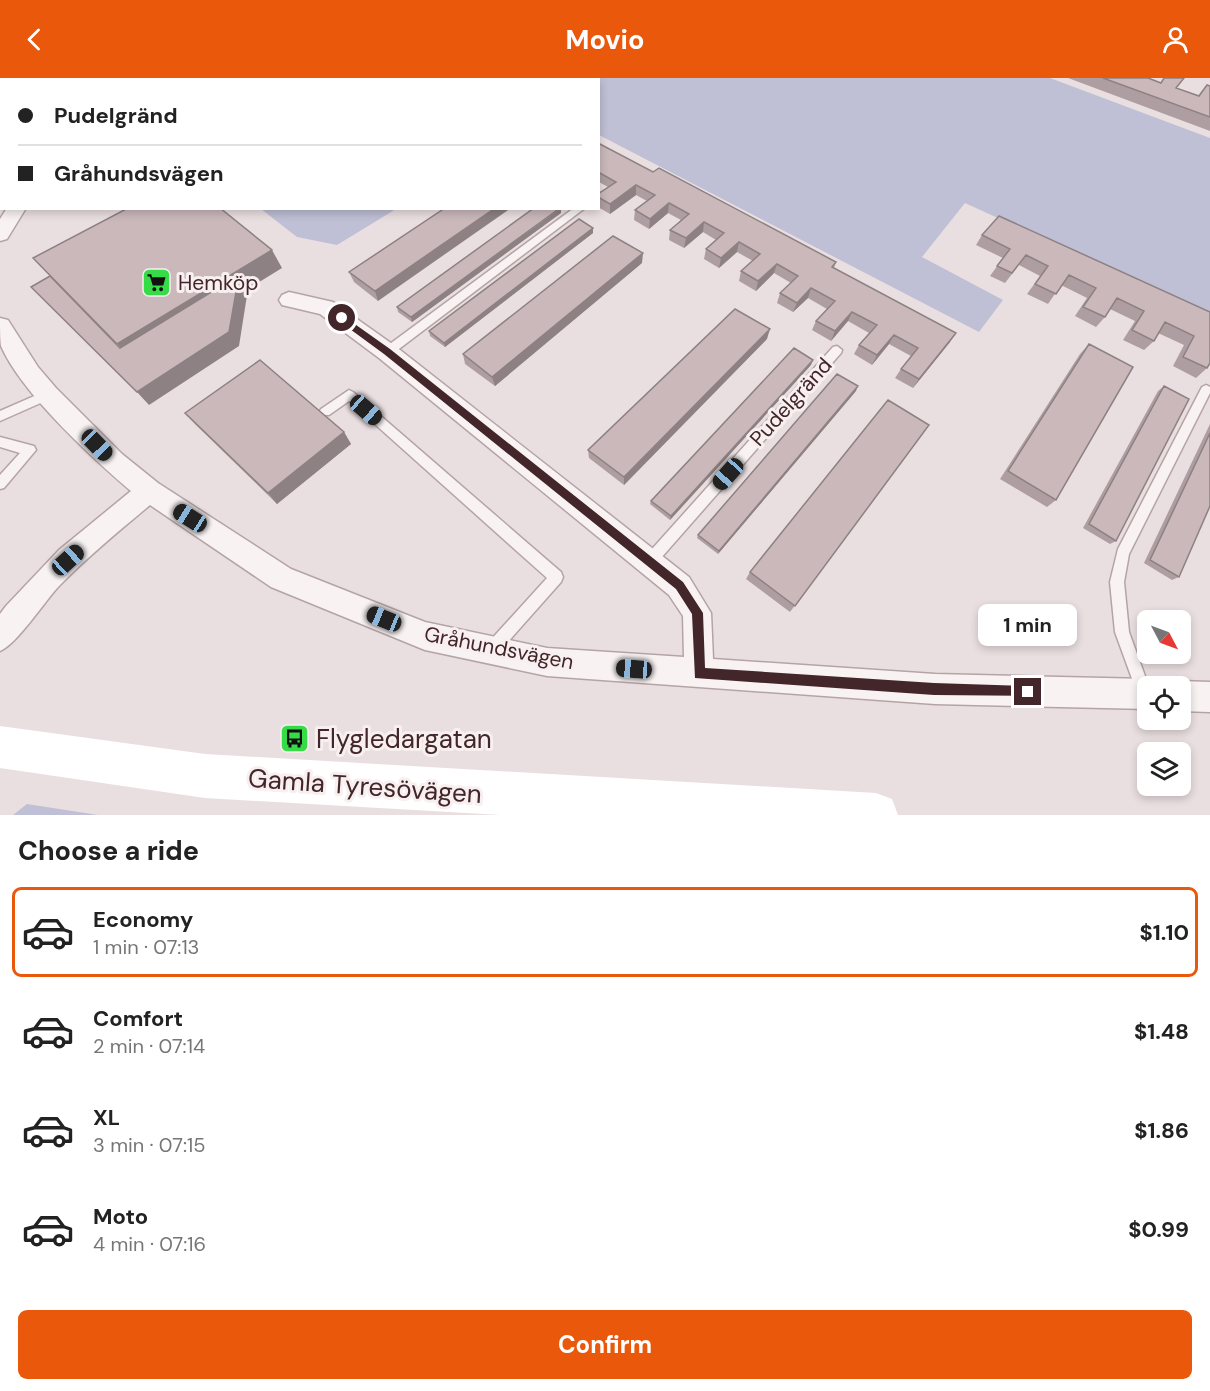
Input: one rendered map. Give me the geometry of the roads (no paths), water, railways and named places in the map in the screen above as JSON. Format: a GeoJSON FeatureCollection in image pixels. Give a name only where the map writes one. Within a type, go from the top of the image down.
{"type":"FeatureCollection","features":[{"type":"Feature","properties":{"kind":"street"},"geometry":{"type":"LineString","coordinates":[[0,234],[16,210]]}},
{"type":"Feature","properties":{"kind":"street"},"geometry":{"type":"LineString","coordinates":[[289,300],[327,307],[387,352],[680,586],[698,613],[699,674]]}},
{"type":"Feature","properties":{"kind":"street","name":"Gråhundsvägen"},"geometry":{"type":"LineString","coordinates":[[0,326],[30,374],[48,395],[113,461],[149,491],[281,578],[425,636],[547,662],[934,689],[1137,694]]}},
{"type":"Feature","properties":{"kind":"street"},"geometry":{"type":"LineString","coordinates":[[0,637],[18,610],[54,572],[149,491]]}},
{"type":"Feature","properties":{"kind":"street"},"geometry":{"type":"LineString","coordinates":[[1191,696],[1210,697]]}},
{"type":"Feature","properties":{"kind":"street","name":"Gamla Tyresövägen"},"geometry":{"type":"LineString","coordinates":[[0,747],[205,776],[876,815]]}},
{"type":"Feature","properties":{"kind":"lane"},"geometry":{"type":"LineString","coordinates":[[387,352],[578,210]]}},
{"type":"Feature","properties":{"kind":"lane","name":"Pudelgränd"},"geometry":{"type":"LineString","coordinates":[[649,562],[837,350]]}},
{"type":"Feature","properties":{"kind":"lane","name":"Gråhundsvägen"},"geometry":{"type":"LineString","coordinates":[[1139,676],[1122,632],[1117,582],[1122,553],[1206,390]]}},
{"type":"Feature","properties":{"kind":"lane"},"geometry":{"type":"LineString","coordinates":[[0,416],[48,395]]}},
{"type":"Feature","properties":{"kind":"lane"},"geometry":{"type":"LineString","coordinates":[[326,412],[349,395],[556,577],[491,650]]}},
{"type":"Feature","properties":{"kind":"lane"},"geometry":{"type":"LineString","coordinates":[[0,442],[30,450],[0,483]]}},
{"type":"Feature","properties":{"kind":"place","name":"Hemköp"},"geometry":{"type":"Point","coordinates":[157,283]}},
{"type":"Feature","properties":{"kind":"place","name":"Flygledargatan"},"geometry":{"type":"Point","coordinates":[295,739]}}]}
